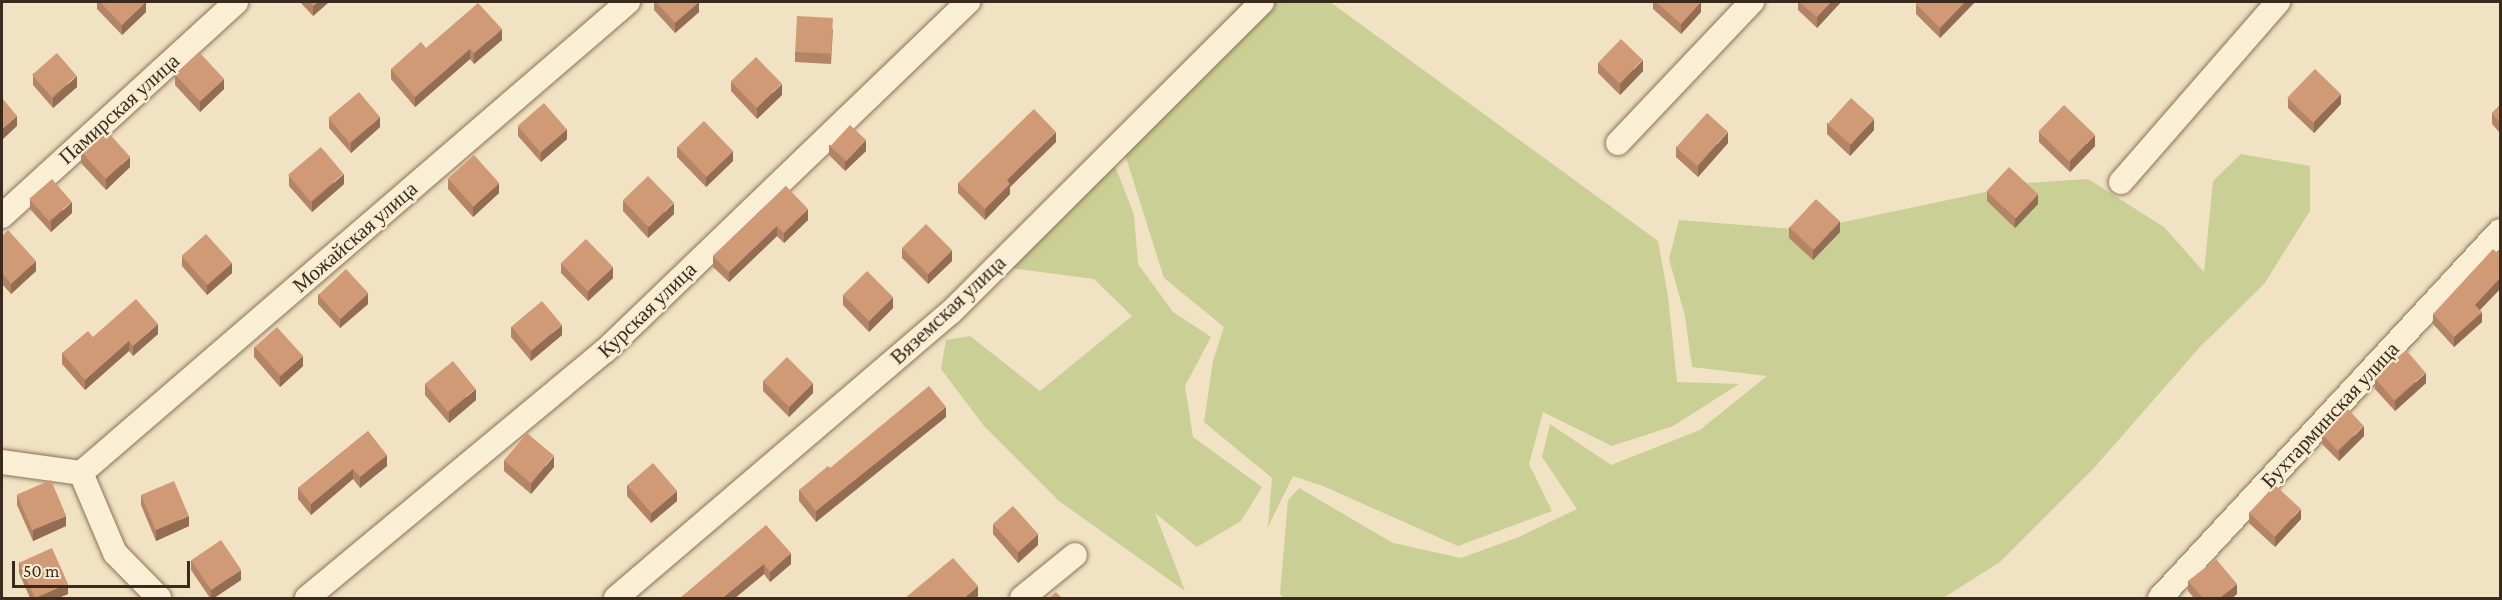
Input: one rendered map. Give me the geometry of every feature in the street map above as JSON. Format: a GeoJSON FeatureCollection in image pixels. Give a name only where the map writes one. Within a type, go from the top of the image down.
{"type":"FeatureCollection","features":[{"type":"Feature","properties":{"kind":"street","name":"Памирская улица"},"geometry":{"type":"LineString","coordinates":[[2,216],[236,2]]}},
{"type":"Feature","properties":{"kind":"street","name":"Можайская улица"},"geometry":{"type":"LineString","coordinates":[[81,473],[628,2]]}},
{"type":"Feature","properties":{"kind":"street","name":"Курская улица"},"geometry":{"type":"LineString","coordinates":[[308,598],[605,351],[968,2]]}},
{"type":"Feature","properties":{"kind":"street","name":"Вяземская улица"},"geometry":{"type":"LineString","coordinates":[[616,598],[951,312],[1262,2]]}},
{"type":"Feature","properties":{"kind":"street"},"geometry":{"type":"LineString","coordinates":[[1618,143],[1752,2]]}},
{"type":"Feature","properties":{"kind":"street"},"geometry":{"type":"LineString","coordinates":[[2121,182],[2278,2]]}},
{"type":"Feature","properties":{"kind":"street","name":"Бухтарминская улица"},"geometry":{"type":"LineString","coordinates":[[2160,598],[2500,231]]}},
{"type":"Feature","properties":{"kind":"street"},"geometry":{"type":"LineString","coordinates":[[2,462],[81,473],[115,553],[159,598]]}},
{"type":"Feature","properties":{"kind":"street"},"geometry":{"type":"LineString","coordinates":[[1022,598],[1075,555]]}},
{"type":"Feature","properties":{"kind":"green space"},"geometry":{"type":"Polygon","coordinates":[[[1242,2],[1330,2],[1658,241],[1668,296],[1677,382],[1739,384],[1673,426],[1612,446],[1543,412],[1529,464],[1552,511],[1458,546],[1323,486],[1293,476],[1268,527],[1272,478],[1204,422],[1213,361],[1224,327],[1164,278],[1122,145],[1138,120],[1242,2]]]}},
{"type":"Feature","properties":{"kind":"green space"},"geometry":{"type":"Polygon","coordinates":[[[1110,153],[1134,215],[1138,264],[1173,312],[1211,337],[1185,386],[1193,437],[1262,487],[1241,521],[1197,547],[1155,513],[1185,591],[1059,501],[984,426],[941,369],[946,340],[970,336],[1040,391],[1132,316],[1094,279],[996,266],[1110,153]]]}},
{"type":"Feature","properties":{"kind":"green space"},"geometry":{"type":"Polygon","coordinates":[[[2241,154],[2310,166],[2310,211],[2264,284],[2199,348],[2094,468],[2000,562],[1943,598],[1283,598],[1280,594],[1288,500],[1299,488],[1393,543],[1461,558],[1519,537],[1577,509],[1542,457],[1550,424],[1611,465],[1700,430],[1767,376],[1692,367],[1685,316],[1669,259],[1679,220],[1806,230],[2028,183],[2088,179],[2164,227],[2204,272],[2213,181],[2241,154]]]}},
{"type":"Feature","properties":{"kind":"building"},"geometry":{"type":"Polygon","coordinates":[[[100,2],[146,2],[122,25],[100,2]]]}},
{"type":"Feature","properties":{"kind":"building"},"geometry":{"type":"Polygon","coordinates":[[[656,2],[699,2],[675,23],[656,2]]]}},
{"type":"Feature","properties":{"kind":"building"},"geometry":{"type":"Polygon","coordinates":[[[1656,2],[1701,2],[1681,24],[1656,2]]]}},
{"type":"Feature","properties":{"kind":"building"},"geometry":{"type":"Polygon","coordinates":[[[1799,2],[1831,2],[1817,17],[1799,2]]]}},
{"type":"Feature","properties":{"kind":"building"},"geometry":{"type":"Polygon","coordinates":[[[1918,2],[1965,2],[1940,28],[1916,4],[1918,2]]]}},
{"type":"Feature","properties":{"kind":"building"},"geometry":{"type":"Polygon","coordinates":[[[478,3],[502,29],[474,53],[470,49],[415,97],[391,69],[421,42],[426,48],[478,3]]]}},
{"type":"Feature","properties":{"kind":"building"},"geometry":{"type":"Polygon","coordinates":[[[797,16],[833,18],[831,54],[795,52],[797,16]]]}},
{"type":"Feature","properties":{"kind":"building"},"geometry":{"type":"Polygon","coordinates":[[[1621,39],[1643,60],[1620,84],[1598,63],[1621,39]]]}},
{"type":"Feature","properties":{"kind":"building"},"geometry":{"type":"Polygon","coordinates":[[[199,52],[224,79],[200,102],[175,75],[199,52]]]}},
{"type":"Feature","properties":{"kind":"building"},"geometry":{"type":"Polygon","coordinates":[[[57,53],[77,76],[52,97],[32,75],[57,53]]]}},
{"type":"Feature","properties":{"kind":"building"},"geometry":{"type":"Polygon","coordinates":[[[756,57],[782,84],[757,108],[731,81],[756,57]]]}},
{"type":"Feature","properties":{"kind":"building"},"geometry":{"type":"Polygon","coordinates":[[[2315,69],[2341,94],[2313,123],[2287,98],[2315,69]]]}},
{"type":"Feature","properties":{"kind":"building"},"geometry":{"type":"Polygon","coordinates":[[[359,92],[380,117],[350,143],[328,118],[359,92]]]}},
{"type":"Feature","properties":{"kind":"building"},"geometry":{"type":"Polygon","coordinates":[[[2,98],[17,116],[2,129],[2,98]]]}},
{"type":"Feature","properties":{"kind":"building"},"geometry":{"type":"Polygon","coordinates":[[[1851,98],[1874,119],[1851,145],[1828,124],[1851,98]]]}},
{"type":"Feature","properties":{"kind":"building"},"geometry":{"type":"Polygon","coordinates":[[[544,103],[567,129],[541,152],[518,126],[544,103]]]}},
{"type":"Feature","properties":{"kind":"building"},"geometry":{"type":"Polygon","coordinates":[[[2064,105],[2095,135],[2069,161],[2038,132],[2064,105]]]}},
{"type":"Feature","properties":{"kind":"building"},"geometry":{"type":"Polygon","coordinates":[[[2500,105],[2500,123],[2492,113],[2500,105]]]}},
{"type":"Feature","properties":{"kind":"building"},"geometry":{"type":"Polygon","coordinates":[[[1034,109],[1056,132],[1007,180],[1010,184],[985,209],[958,183],[1034,109]]]}},
{"type":"Feature","properties":{"kind":"building"},"geometry":{"type":"Polygon","coordinates":[[[1707,113],[1728,132],[1697,166],[1676,147],[1707,113]]]}},
{"type":"Feature","properties":{"kind":"building"},"geometry":{"type":"Polygon","coordinates":[[[704,121],[733,151],[707,177],[677,147],[704,121]]]}},
{"type":"Feature","properties":{"kind":"building"},"geometry":{"type":"Polygon","coordinates":[[[850,125],[866,140],[846,161],[830,146],[850,125]]]}},
{"type":"Feature","properties":{"kind":"building"},"geometry":{"type":"Polygon","coordinates":[[[106,130],[130,157],[106,179],[81,152],[106,130]]]}},
{"type":"Feature","properties":{"kind":"building"},"geometry":{"type":"Polygon","coordinates":[[[321,147],[343,174],[311,201],[288,175],[321,147]]]}},
{"type":"Feature","properties":{"kind":"building"},"geometry":{"type":"Polygon","coordinates":[[[474,155],[499,183],[473,207],[448,178],[474,155]]]}},
{"type":"Feature","properties":{"kind":"building"},"geometry":{"type":"Polygon","coordinates":[[[2009,167],[2038,194],[2016,218],[1986,191],[2009,167]]]}},
{"type":"Feature","properties":{"kind":"building"},"geometry":{"type":"Polygon","coordinates":[[[648,176],[674,203],[649,227],[623,200],[648,176]]]}},
{"type":"Feature","properties":{"kind":"building"},"geometry":{"type":"Polygon","coordinates":[[[52,179],[72,202],[49,221],[29,199],[52,179]]]}},
{"type":"Feature","properties":{"kind":"building"},"geometry":{"type":"Polygon","coordinates":[[[786,186],[808,209],[784,233],[777,226],[729,272],[713,256],[786,186]]]}},
{"type":"Feature","properties":{"kind":"building"},"geometry":{"type":"Polygon","coordinates":[[[1816,199],[1840,222],[1814,250],[1789,228],[1816,199]]]}},
{"type":"Feature","properties":{"kind":"building"},"geometry":{"type":"Polygon","coordinates":[[[926,224],[952,250],[928,274],[902,248],[926,224]]]}},
{"type":"Feature","properties":{"kind":"building"},"geometry":{"type":"Polygon","coordinates":[[[8,230],[36,261],[11,284],[2,273],[2,236],[8,230]]]}},
{"type":"Feature","properties":{"kind":"building"},"geometry":{"type":"Polygon","coordinates":[[[206,234],[232,263],[208,285],[181,256],[206,234]]]}},
{"type":"Feature","properties":{"kind":"building"},"geometry":{"type":"Polygon","coordinates":[[[586,239],[613,267],[588,291],[561,263],[586,239]]]}},
{"type":"Feature","properties":{"kind":"building"},"geometry":{"type":"Polygon","coordinates":[[[2493,249],[2500,255],[2500,278],[2475,305],[2482,312],[2454,337],[2433,314],[2493,249]]]}},
{"type":"Feature","properties":{"kind":"building"},"geometry":{"type":"Polygon","coordinates":[[[346,269],[369,293],[341,319],[318,295],[346,269]]]}},
{"type":"Feature","properties":{"kind":"building"},"geometry":{"type":"Polygon","coordinates":[[[867,271],[893,297],[869,321],[843,295],[867,271]]]}},
{"type":"Feature","properties":{"kind":"building"},"geometry":{"type":"Polygon","coordinates":[[[136,299],[158,324],[133,346],[129,341],[85,380],[62,353],[88,331],[93,337],[136,299]]]}},
{"type":"Feature","properties":{"kind":"building"},"geometry":{"type":"Polygon","coordinates":[[[542,301],[562,325],[531,350],[511,327],[542,301]]]}},
{"type":"Feature","properties":{"kind":"building"},"geometry":{"type":"Polygon","coordinates":[[[277,327],[303,356],[281,376],[255,347],[277,327]]]}},
{"type":"Feature","properties":{"kind":"building"},"geometry":{"type":"Polygon","coordinates":[[[2406,350],[2426,373],[2394,400],[2374,378],[2406,350]]]}},
{"type":"Feature","properties":{"kind":"building"},"geometry":{"type":"Polygon","coordinates":[[[787,357],[813,383],[789,407],[763,381],[787,357]]]}},
{"type":"Feature","properties":{"kind":"building"},"geometry":{"type":"Polygon","coordinates":[[[453,361],[476,389],[448,412],[425,384],[453,361]]]}},
{"type":"Feature","properties":{"kind":"building"},"geometry":{"type":"Polygon","coordinates":[[[929,386],[946,407],[816,511],[799,490],[828,466],[830,468],[929,386]]]}},
{"type":"Feature","properties":{"kind":"building"},"geometry":{"type":"Polygon","coordinates":[[[2346,407],[2364,426],[2337,451],[2320,432],[2346,407]]]}},
{"type":"Feature","properties":{"kind":"building"},"geometry":{"type":"Polygon","coordinates":[[[368,431],[387,455],[360,477],[353,469],[311,504],[298,488],[368,431]]]}},
{"type":"Feature","properties":{"kind":"building"},"geometry":{"type":"Polygon","coordinates":[[[527,433],[554,455],[531,483],[504,461],[527,433]]]}},
{"type":"Feature","properties":{"kind":"building"},"geometry":{"type":"Polygon","coordinates":[[[653,463],[677,491],[652,513],[627,485],[653,463]]]}},
{"type":"Feature","properties":{"kind":"building"},"geometry":{"type":"Polygon","coordinates":[[[51,480],[66,516],[32,530],[17,494],[51,480]]]}},
{"type":"Feature","properties":{"kind":"building"},"geometry":{"type":"Polygon","coordinates":[[[174,481],[189,516],[156,530],[141,495],[174,481]]]}},
{"type":"Feature","properties":{"kind":"building"},"geometry":{"type":"Polygon","coordinates":[[[2275,485],[2301,509],[2275,537],[2249,513],[2275,485]]]}},
{"type":"Feature","properties":{"kind":"building"},"geometry":{"type":"Polygon","coordinates":[[[1013,506],[1038,534],[1018,552],[993,524],[1013,506]]]}},
{"type":"Feature","properties":{"kind":"building"},"geometry":{"type":"Polygon","coordinates":[[[766,525],[791,553],[770,572],[764,564],[722,598],[680,598],[766,525]]]}},
{"type":"Feature","properties":{"kind":"building"},"geometry":{"type":"Polygon","coordinates":[[[221,540],[241,570],[211,590],[191,560],[221,540]]]}},
{"type":"Feature","properties":{"kind":"building"},"geometry":{"type":"Polygon","coordinates":[[[52,548],[68,584],[35,598],[19,563],[52,548]]]}},
{"type":"Feature","properties":{"kind":"building"},"geometry":{"type":"Polygon","coordinates":[[[953,558],[978,586],[964,598],[905,598],[953,558]]]}},
{"type":"Feature","properties":{"kind":"building"},"geometry":{"type":"Polygon","coordinates":[[[2216,559],[2237,584],[2220,598],[2203,598],[2188,581],[2216,559]]]}},
{"type":"Feature","properties":{"kind":"building"},"geometry":{"type":"Polygon","coordinates":[[[1056,592],[1062,598],[1049,598],[1056,592]]]}}]}
